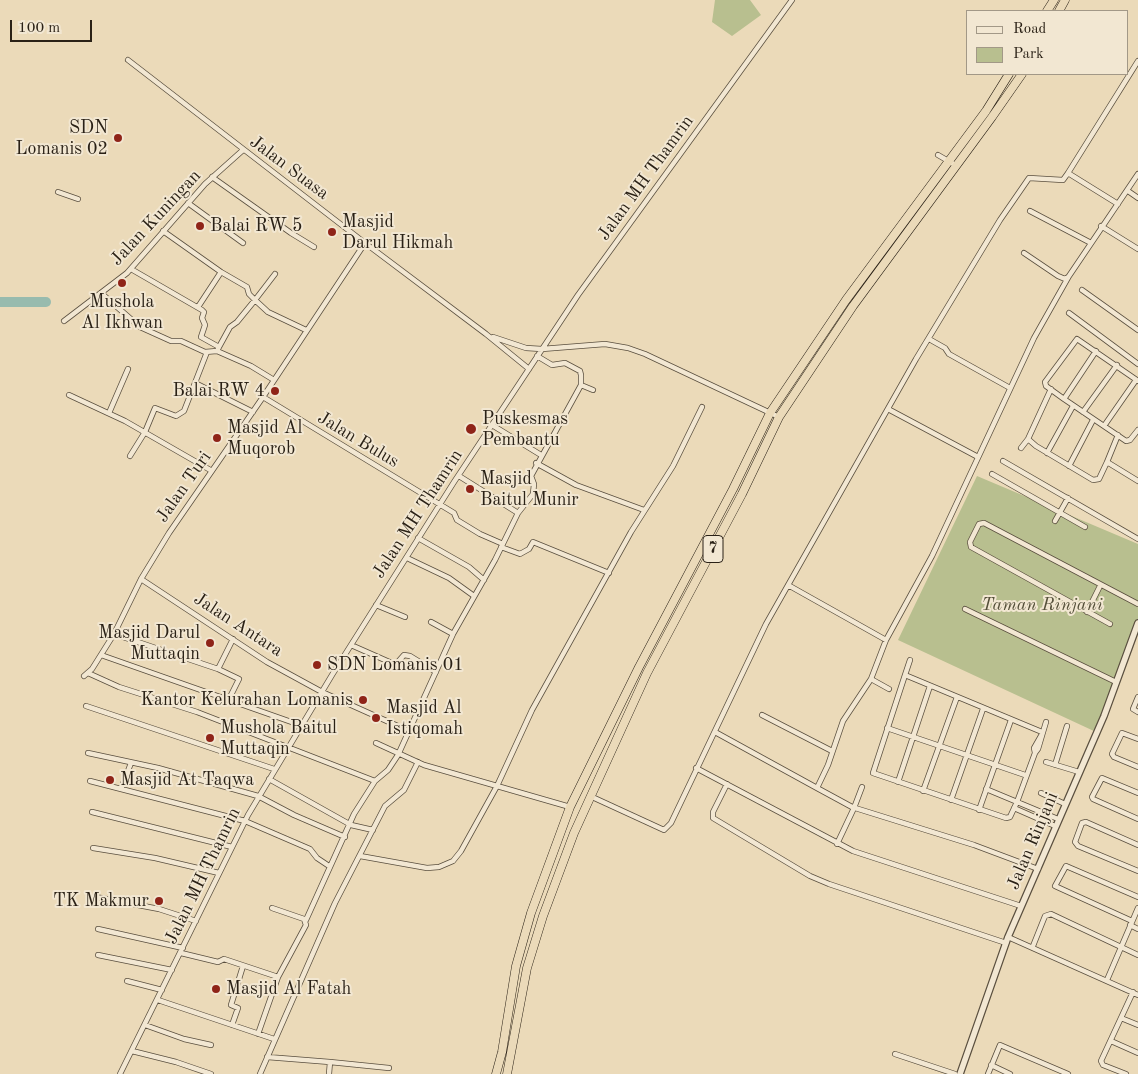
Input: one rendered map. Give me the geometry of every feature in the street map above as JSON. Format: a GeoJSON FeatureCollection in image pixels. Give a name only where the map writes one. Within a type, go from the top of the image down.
{"type":"FeatureCollection","features":[{"type":"Feature","properties":{"kind":"highway","name":"7"},"geometry":{"type":"LineString","coordinates":[[496,1074],[502,1052],[516,966],[523,938],[561,829],[570,807],[682,584],[770,413],[846,300],[986,111],[1008,75]]}},
{"type":"Feature","properties":{"kind":"highway","name":"7"},"geometry":{"type":"LineString","coordinates":[[507,1074],[527,968],[550,896],[574,833],[646,673],[742,494],[779,417],[853,306],[957,166],[1021,75]]}},
{"type":"Feature","properties":{"kind":"highway"},"geometry":{"type":"LineString","coordinates":[[682,584],[692,589]]}},
{"type":"Feature","properties":{"kind":"highway"},"geometry":{"type":"LineString","coordinates":[[589,769],[600,773]]}},
{"type":"Feature","properties":{"kind":"highway"},"geometry":{"type":"LineString","coordinates":[[561,829],[574,833]]}},
{"type":"Feature","properties":{"kind":"highway"},"geometry":{"type":"LineString","coordinates":[[539,892],[550,896]]}},
{"type":"Feature","properties":{"kind":"street","name":"Jalan MH Thamrin"},"geometry":{"type":"LineString","coordinates":[[120,1074],[245,821],[300,726],[418,538],[578,295],[792,0]]}},
{"type":"Feature","properties":{"kind":"street","name":"Jalan Suasa"},"geometry":{"type":"LineString","coordinates":[[128,60],[529,369]]}},
{"type":"Feature","properties":{"kind":"street"},"geometry":{"type":"LineString","coordinates":[[590,796],[664,830],[670,823],[752,651],[788,584],[888,409],[1000,220],[1029,178],[1063,180],[1138,61]]}},
{"type":"Feature","properties":{"kind":"street","name":"Jalan Kuningan"},"geometry":{"type":"LineString","coordinates":[[64,320],[131,269],[212,177],[243,150]]}},
{"type":"Feature","properties":{"kind":"street"},"geometry":{"type":"LineString","coordinates":[[938,154],[957,166]]}},
{"type":"Feature","properties":{"kind":"street"},"geometry":{"type":"LineString","coordinates":[[1068,173],[1118,204]]}},
{"type":"Feature","properties":{"kind":"street"},"geometry":{"type":"LineString","coordinates":[[817,788],[828,764],[843,721],[871,679],[886,640],[932,556],[1034,338],[1069,276],[1101,226],[1128,191],[1138,174]]}},
{"type":"Feature","properties":{"kind":"street"},"geometry":{"type":"LineString","coordinates":[[212,177],[314,247]]}},
{"type":"Feature","properties":{"kind":"street"},"geometry":{"type":"LineString","coordinates":[[1128,191],[1138,198]]}},
{"type":"Feature","properties":{"kind":"street"},"geometry":{"type":"LineString","coordinates":[[58,192],[78,199]]}},
{"type":"Feature","properties":{"kind":"street"},"geometry":{"type":"LineString","coordinates":[[188,203],[243,243]]}},
{"type":"Feature","properties":{"kind":"street"},"geometry":{"type":"LineString","coordinates":[[1030,212],[1091,243]]}},
{"type":"Feature","properties":{"kind":"street"},"geometry":{"type":"LineString","coordinates":[[1101,226],[1138,249]]}},
{"type":"Feature","properties":{"kind":"street"},"geometry":{"type":"LineString","coordinates":[[164,231],[221,272],[247,287],[248,294],[268,312],[306,330]]}},
{"type":"Feature","properties":{"kind":"street","name":"Jalan Turi"},"geometry":{"type":"LineString","coordinates":[[288,746],[86,674],[114,634],[141,579],[169,533],[263,398],[306,330],[365,244]]}},
{"type":"Feature","properties":{"kind":"street"},"geometry":{"type":"LineString","coordinates":[[1024,253],[1058,276],[1065,279],[1069,276]]}},
{"type":"Feature","properties":{"kind":"street"},"geometry":{"type":"LineString","coordinates":[[131,269],[204,311],[202,318],[205,322],[201,337],[218,349],[274,380]]}},
{"type":"Feature","properties":{"kind":"street"},"geometry":{"type":"LineString","coordinates":[[198,307],[221,272]]}},
{"type":"Feature","properties":{"kind":"street"},"geometry":{"type":"LineString","coordinates":[[101,293],[140,327],[171,341],[181,341],[207,352],[218,349],[230,327],[237,322],[275,274]]}},
{"type":"Feature","properties":{"kind":"street"},"geometry":{"type":"LineString","coordinates":[[1082,290],[1138,330]]}},
{"type":"Feature","properties":{"kind":"street"},"geometry":{"type":"LineString","coordinates":[[1069,313],[1138,364]]}},
{"type":"Feature","properties":{"kind":"street"},"geometry":{"type":"LineString","coordinates":[[486,334],[513,345],[542,349],[605,344],[628,348],[645,354],[779,417]]}},
{"type":"Feature","properties":{"kind":"street"},"geometry":{"type":"LineString","coordinates":[[929,339],[945,348],[949,354],[1010,388]]}},
{"type":"Feature","properties":{"kind":"street"},"geometry":{"type":"LineString","coordinates":[[1104,426],[1137,380],[1096,351],[1075,339],[1046,380],[1046,386],[1093,420],[1128,441],[1138,430]]}},
{"type":"Feature","properties":{"kind":"street"},"geometry":{"type":"LineString","coordinates":[[1064,399],[1096,351]]}},
{"type":"Feature","properties":{"kind":"street"},"geometry":{"type":"LineString","coordinates":[[130,456],[145,432],[155,408],[176,416],[181,414],[207,352]]}},
{"type":"Feature","properties":{"kind":"street"},"geometry":{"type":"LineString","coordinates":[[258,1034],[278,977],[305,929],[306,920],[329,866],[345,838],[356,810],[375,781],[388,770],[398,755],[453,634],[484,580],[518,513],[534,493],[534,484],[530,479],[536,464],[581,385],[580,371],[565,363],[550,365],[537,356]]}},
{"type":"Feature","properties":{"kind":"street"},"geometry":{"type":"LineString","coordinates":[[1084,412],[1117,365]]}},
{"type":"Feature","properties":{"kind":"street"},"geometry":{"type":"LineString","coordinates":[[109,414],[128,369]]}},
{"type":"Feature","properties":{"kind":"street"},"geometry":{"type":"LineString","coordinates":[[195,383],[253,412]]}},
{"type":"Feature","properties":{"kind":"street"},"geometry":{"type":"LineString","coordinates":[[581,385],[593,390]]}},
{"type":"Feature","properties":{"kind":"street"},"geometry":{"type":"LineString","coordinates":[[1021,448],[1028,439],[1051,390]]}},
{"type":"Feature","properties":{"kind":"street"},"geometry":{"type":"LineString","coordinates":[[69,395],[145,432],[212,471]]}},
{"type":"Feature","properties":{"kind":"street","name":"Jalan Bulus"},"geometry":{"type":"LineString","coordinates":[[263,398],[454,513],[458,520],[502,546],[520,554],[526,552],[533,542],[609,573]]}},
{"type":"Feature","properties":{"kind":"street"},"geometry":{"type":"LineString","coordinates":[[1047,453],[1074,406]]}},
{"type":"Feature","properties":{"kind":"street"},"geometry":{"type":"LineString","coordinates":[[360,856],[425,868],[439,867],[452,861],[466,842],[497,786],[532,710],[644,510],[674,466],[702,407]]}},
{"type":"Feature","properties":{"kind":"street"},"geometry":{"type":"LineString","coordinates":[[888,409],[978,457]]}},
{"type":"Feature","properties":{"kind":"street"},"geometry":{"type":"LineString","coordinates":[[1069,466],[1093,420]]}},
{"type":"Feature","properties":{"kind":"street"},"geometry":{"type":"LineString","coordinates":[[492,425],[541,455]]}},
{"type":"Feature","properties":{"kind":"street"},"geometry":{"type":"LineString","coordinates":[[1028,439],[1047,453],[1096,480],[1100,477],[1108,462],[1118,435]]}},
{"type":"Feature","properties":{"kind":"street"},"geometry":{"type":"LineString","coordinates":[[1003,461],[1138,538]]}},
{"type":"Feature","properties":{"kind":"street"},"geometry":{"type":"LineString","coordinates":[[1108,462],[1138,480]]}},
{"type":"Feature","properties":{"kind":"street"},"geometry":{"type":"LineString","coordinates":[[536,464],[576,485],[644,510]]}},
{"type":"Feature","properties":{"kind":"street"},"geometry":{"type":"LineString","coordinates":[[992,474],[1084,527]]}},
{"type":"Feature","properties":{"kind":"street"},"geometry":{"type":"LineString","coordinates":[[459,476],[499,499],[518,513]]}},
{"type":"Feature","properties":{"kind":"street"},"geometry":{"type":"LineString","coordinates":[[1055,521],[1068,498]]}},
{"type":"Feature","properties":{"kind":"street"},"geometry":{"type":"LineString","coordinates":[[1110,624],[971,547],[970,542],[979,524],[984,523],[1100,586],[1138,604]]}},
{"type":"Feature","properties":{"kind":"street"},"geometry":{"type":"LineString","coordinates":[[418,538],[469,567],[484,580]]}},
{"type":"Feature","properties":{"kind":"street"},"geometry":{"type":"LineString","coordinates":[[407,558],[449,578],[474,596]]}},
{"type":"Feature","properties":{"kind":"street","name":"Jalan Antara"},"geometry":{"type":"LineString","coordinates":[[141,579],[267,662],[322,692],[409,731]]}},
{"type":"Feature","properties":{"kind":"street"},"geometry":{"type":"LineString","coordinates":[[788,584],[886,640]]}},
{"type":"Feature","properties":{"kind":"street"},"geometry":{"type":"LineString","coordinates":[[1087,612],[1100,586]]}},
{"type":"Feature","properties":{"kind":"street"},"geometry":{"type":"LineString","coordinates":[[376,605],[405,617]]}},
{"type":"Feature","properties":{"kind":"street"},"geometry":{"type":"LineString","coordinates":[[965,609],[1116,682]]}},
{"type":"Feature","properties":{"kind":"street"},"geometry":{"type":"LineString","coordinates":[[431,622],[453,634]]}},
{"type":"Feature","properties":{"kind":"street","name":"Jalan Rinjani"},"geometry":{"type":"LineString","coordinates":[[960,1074],[1008,936],[1079,772],[1138,622]]}},
{"type":"Feature","properties":{"kind":"street"},"geometry":{"type":"LineString","coordinates":[[114,634],[218,669],[239,680],[229,699]]}},
{"type":"Feature","properties":{"kind":"street"},"geometry":{"type":"LineString","coordinates":[[218,669],[233,639]]}},
{"type":"Feature","properties":{"kind":"street"},"geometry":{"type":"LineString","coordinates":[[351,645],[394,664],[404,656],[410,656],[436,672]]}},
{"type":"Feature","properties":{"kind":"street"},"geometry":{"type":"LineString","coordinates":[[101,655],[229,699],[300,726]]}},
{"type":"Feature","properties":{"kind":"street"},"geometry":{"type":"LineString","coordinates":[[910,660],[873,773],[979,810],[1006,818],[1010,817],[1035,753],[1036,743],[1046,722]]}},
{"type":"Feature","properties":{"kind":"street"},"geometry":{"type":"LineString","coordinates":[[905,675],[1042,733]]}},
{"type":"Feature","properties":{"kind":"street"},"geometry":{"type":"LineString","coordinates":[[871,679],[889,689]]}},
{"type":"Feature","properties":{"kind":"street"},"geometry":{"type":"LineString","coordinates":[[898,782],[930,686]]}},
{"type":"Feature","properties":{"kind":"street"},"geometry":{"type":"LineString","coordinates":[[1138,697],[1133,709],[1138,712]]}},
{"type":"Feature","properties":{"kind":"street"},"geometry":{"type":"LineString","coordinates":[[923,791],[957,698]]}},
{"type":"Feature","properties":{"kind":"street"},"geometry":{"type":"LineString","coordinates":[[86,706],[274,769]]}},
{"type":"Feature","properties":{"kind":"street"},"geometry":{"type":"LineString","coordinates":[[951,800],[984,708]]}},
{"type":"Feature","properties":{"kind":"street"},"geometry":{"type":"LineString","coordinates":[[762,715],[832,751]]}},
{"type":"Feature","properties":{"kind":"street"},"geometry":{"type":"LineString","coordinates":[[979,810],[1011,720]]}},
{"type":"Feature","properties":{"kind":"street"},"geometry":{"type":"LineString","coordinates":[[1055,765],[1066,726]]}},
{"type":"Feature","properties":{"kind":"street"},"geometry":{"type":"LineString","coordinates":[[887,728],[1025,775]]}},
{"type":"Feature","properties":{"kind":"street"},"geometry":{"type":"LineString","coordinates":[[715,732],[854,808],[974,846],[1038,869]]}},
{"type":"Feature","properties":{"kind":"street"},"geometry":{"type":"LineString","coordinates":[[1138,739],[1122,733],[1112,754],[1114,757],[1138,767]]}},
{"type":"Feature","properties":{"kind":"street"},"geometry":{"type":"LineString","coordinates":[[376,743],[398,755],[418,762],[570,807]]}},
{"type":"Feature","properties":{"kind":"street"},"geometry":{"type":"LineString","coordinates":[[288,746],[375,781]]}},
{"type":"Feature","properties":{"kind":"street"},"geometry":{"type":"LineString","coordinates":[[88,753],[258,796],[287,812],[345,838]]}},
{"type":"Feature","properties":{"kind":"street"},"geometry":{"type":"LineString","coordinates":[[260,1074],[322,929],[385,806],[404,790],[418,762]]}},
{"type":"Feature","properties":{"kind":"street"},"geometry":{"type":"LineString","coordinates":[[1046,762],[1079,772]]}},
{"type":"Feature","properties":{"kind":"street"},"geometry":{"type":"LineString","coordinates":[[121,789],[132,763]]}},
{"type":"Feature","properties":{"kind":"street"},"geometry":{"type":"LineString","coordinates":[[696,768],[837,844],[1021,906]]}},
{"type":"Feature","properties":{"kind":"street"},"geometry":{"type":"LineString","coordinates":[[1138,793],[1102,778],[1092,797],[1093,800],[1138,819]]}},
{"type":"Feature","properties":{"kind":"street"},"geometry":{"type":"LineString","coordinates":[[269,779],[351,825],[373,830]]}},
{"type":"Feature","properties":{"kind":"street"},"geometry":{"type":"LineString","coordinates":[[90,781],[245,821],[310,849],[329,866]]}},
{"type":"Feature","properties":{"kind":"street"},"geometry":{"type":"LineString","coordinates":[[727,784],[713,818],[810,876],[1006,943]]}},
{"type":"Feature","properties":{"kind":"street"},"geometry":{"type":"LineString","coordinates":[[837,844],[862,787]]}},
{"type":"Feature","properties":{"kind":"street"},"geometry":{"type":"LineString","coordinates":[[986,789],[1017,802],[1057,823]]}},
{"type":"Feature","properties":{"kind":"street"},"geometry":{"type":"LineString","coordinates":[[1041,793],[1065,804]]}},
{"type":"Feature","properties":{"kind":"street"},"geometry":{"type":"LineString","coordinates":[[1014,808],[1057,823]]}},
{"type":"Feature","properties":{"kind":"street"},"geometry":{"type":"LineString","coordinates":[[92,812],[232,847]]}},
{"type":"Feature","properties":{"kind":"street"},"geometry":{"type":"LineString","coordinates":[[1138,845],[1086,822],[1082,824],[1075,842],[1078,846],[1138,872]]}},
{"type":"Feature","properties":{"kind":"street"},"geometry":{"type":"LineString","coordinates":[[93,848],[219,873]]}},
{"type":"Feature","properties":{"kind":"street"},"geometry":{"type":"LineString","coordinates":[[1138,897],[1066,866],[1055,886],[1138,928]]}},
{"type":"Feature","properties":{"kind":"street"},"geometry":{"type":"LineString","coordinates":[[96,897],[159,909],[196,921]]}},
{"type":"Feature","properties":{"kind":"street"},"geometry":{"type":"LineString","coordinates":[[272,908],[306,920]]}},
{"type":"Feature","properties":{"kind":"street"},"geometry":{"type":"LineString","coordinates":[[1107,980],[1138,908]]}},
{"type":"Feature","properties":{"kind":"street"},"geometry":{"type":"LineString","coordinates":[[1032,946],[1048,914],[1138,955]]}},
{"type":"Feature","properties":{"kind":"street"},"geometry":{"type":"LineString","coordinates":[[98,929],[218,962],[224,960],[278,977]]}},
{"type":"Feature","properties":{"kind":"street"},"geometry":{"type":"LineString","coordinates":[[1008,936],[1138,995]]}},
{"type":"Feature","properties":{"kind":"street"},"geometry":{"type":"LineString","coordinates":[[98,955],[172,970]]}},
{"type":"Feature","properties":{"kind":"street"},"geometry":{"type":"LineString","coordinates":[[232,1025],[238,1008],[232,1005],[243,966]]}},
{"type":"Feature","properties":{"kind":"street"},"geometry":{"type":"LineString","coordinates":[[127,981],[162,990]]}},
{"type":"Feature","properties":{"kind":"street"},"geometry":{"type":"LineString","coordinates":[[1126,1074],[1101,1062],[1133,992]]}},
{"type":"Feature","properties":{"kind":"street"},"geometry":{"type":"LineString","coordinates":[[158,1000],[274,1039]]}},
{"type":"Feature","properties":{"kind":"street"},"geometry":{"type":"LineString","coordinates":[[1122,1018],[1138,1025]]}},
{"type":"Feature","properties":{"kind":"street"},"geometry":{"type":"LineString","coordinates":[[145,1025],[184,1039],[211,1045]]}},
{"type":"Feature","properties":{"kind":"street"},"geometry":{"type":"LineString","coordinates":[[1112,1041],[1138,1052]]}},
{"type":"Feature","properties":{"kind":"street"},"geometry":{"type":"LineString","coordinates":[[988,1074],[998,1046],[1002,1045],[1068,1074]]}},
{"type":"Feature","properties":{"kind":"street"},"geometry":{"type":"LineString","coordinates":[[132,1050],[212,1074]]}},
{"type":"Feature","properties":{"kind":"street"},"geometry":{"type":"LineString","coordinates":[[896,1054],[956,1074]]}},
{"type":"Feature","properties":{"kind":"street"},"geometry":{"type":"LineString","coordinates":[[267,1057],[389,1068]]}},
{"type":"Feature","properties":{"kind":"street"},"geometry":{"type":"LineString","coordinates":[[329,1074],[330,1062]]}},
{"type":"Feature","properties":{"kind":"street"},"geometry":{"type":"LineString","coordinates":[[991,1065],[1010,1074]]}},
{"type":"Feature","properties":{"kind":"green space"},"geometry":{"type":"Polygon","coordinates":[[[715,0],[750,0],[761,15],[732,36],[712,22],[715,0]]]}},
{"type":"Feature","properties":{"kind":"green space","name":"Taman Rinjani"},"geometry":{"type":"Polygon","coordinates":[[[977,476],[1138,544],[1138,619],[1096,732],[898,640],[977,476]]]}},
{"type":"Feature","properties":{"kind":"waterway"},"geometry":{"type":"LineString","coordinates":[[0,302],[46,302]]}},
{"type":"Feature","properties":{"kind":"place","name":"SDN Lomanis 02"},"geometry":{"type":"Point","coordinates":[118,138]}},
{"type":"Feature","properties":{"kind":"place","name":"Balai RW 5"},"geometry":{"type":"Point","coordinates":[200,226]}},
{"type":"Feature","properties":{"kind":"place","name":"Masjid Darul Hikmah"},"geometry":{"type":"Point","coordinates":[332,232]}},
{"type":"Feature","properties":{"kind":"place","name":"Mushola Al Ikhwan"},"geometry":{"type":"Point","coordinates":[122,283]}},
{"type":"Feature","properties":{"kind":"place","name":"Balai RW 4"},"geometry":{"type":"Point","coordinates":[275,391]}},
{"type":"Feature","properties":{"kind":"place","name":"Puskesmas Pembantu"},"geometry":{"type":"Point","coordinates":[471,429]}},
{"type":"Feature","properties":{"kind":"place","name":"Masjid Al Muqorob"},"geometry":{"type":"Point","coordinates":[217,438]}},
{"type":"Feature","properties":{"kind":"place","name":"Masjid Baitul Munir"},"geometry":{"type":"Point","coordinates":[470,489]}},
{"type":"Feature","properties":{"kind":"place","name":"Masjid Darul Muttaqin"},"geometry":{"type":"Point","coordinates":[210,643]}},
{"type":"Feature","properties":{"kind":"place","name":"SDN Lomanis 01"},"geometry":{"type":"Point","coordinates":[317,665]}},
{"type":"Feature","properties":{"kind":"place","name":"Kantor Kelurahan Lomanis"},"geometry":{"type":"Point","coordinates":[363,700]}},
{"type":"Feature","properties":{"kind":"place","name":"Masjid Al Istiqomah"},"geometry":{"type":"Point","coordinates":[376,718]}},
{"type":"Feature","properties":{"kind":"place","name":"Mushola Baitul Muttaqin"},"geometry":{"type":"Point","coordinates":[210,738]}},
{"type":"Feature","properties":{"kind":"place","name":"Masjid At Taqwa"},"geometry":{"type":"Point","coordinates":[110,780]}},
{"type":"Feature","properties":{"kind":"place","name":"TK Makmur"},"geometry":{"type":"Point","coordinates":[159,901]}},
{"type":"Feature","properties":{"kind":"place","name":"Masjid Al Fatah"},"geometry":{"type":"Point","coordinates":[216,989]}}]}
